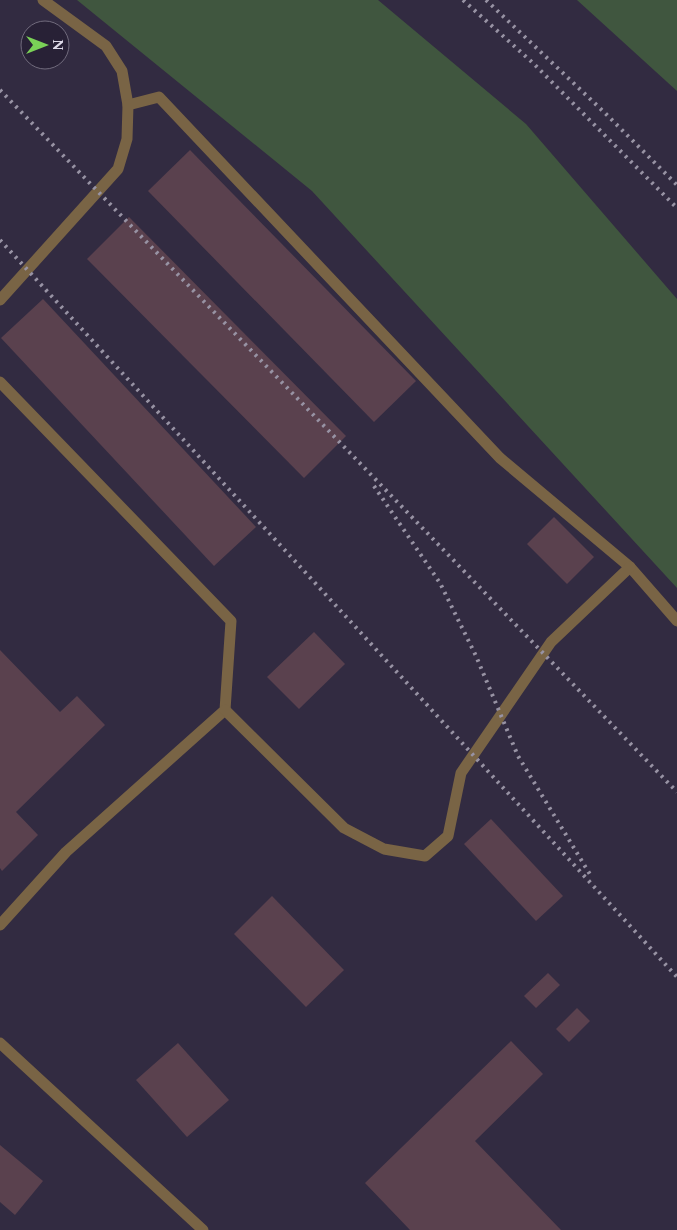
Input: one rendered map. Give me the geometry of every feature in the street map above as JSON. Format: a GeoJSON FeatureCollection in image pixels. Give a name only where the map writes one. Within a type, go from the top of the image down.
{"type":"FeatureCollection","features":[{"type":"Feature","properties":{"kind":"lane"},"geometry":{"type":"LineString","coordinates":[[0,300],[118,170],[127,140],[128,106],[122,71],[106,46],[43,0]]}},
{"type":"Feature","properties":{"kind":"lane"},"geometry":{"type":"LineString","coordinates":[[128,106],[159,97],[500,458],[630,567],[677,621]]}},
{"type":"Feature","properties":{"kind":"lane"},"geometry":{"type":"LineString","coordinates":[[0,382],[231,621],[225,710],[66,852],[0,925]]}},
{"type":"Feature","properties":{"kind":"lane"},"geometry":{"type":"LineString","coordinates":[[225,710],[344,828],[384,849],[425,856],[448,836],[461,773],[551,642],[630,567]]}},
{"type":"Feature","properties":{"kind":"lane"},"geometry":{"type":"LineString","coordinates":[[0,1043],[204,1230]]}},
{"type":"Feature","properties":{"kind":"green space"},"geometry":{"type":"Polygon","coordinates":[[[77,0],[378,0],[526,124],[677,299],[677,588],[312,191],[77,0]]]}},
{"type":"Feature","properties":{"kind":"green space"},"geometry":{"type":"Polygon","coordinates":[[[577,0],[677,0],[677,91],[577,0]]]}},
{"type":"Feature","properties":{"kind":"building"},"geometry":{"type":"Polygon","coordinates":[[[190,150],[416,381],[374,422],[148,191],[190,150]]]}},
{"type":"Feature","properties":{"kind":"building"},"geometry":{"type":"Polygon","coordinates":[[[129,217],[346,436],[304,478],[87,259],[129,217]]]}},
{"type":"Feature","properties":{"kind":"building"},"geometry":{"type":"Polygon","coordinates":[[[43,299],[256,527],[214,566],[1,338],[43,299]]]}},
{"type":"Feature","properties":{"kind":"building"},"geometry":{"type":"Polygon","coordinates":[[[554,517],[594,557],[567,584],[527,544],[554,517]]]}},
{"type":"Feature","properties":{"kind":"building"},"geometry":{"type":"Polygon","coordinates":[[[314,632],[345,664],[299,709],[267,677],[314,632]]]}},
{"type":"Feature","properties":{"kind":"building"},"geometry":{"type":"Polygon","coordinates":[[[0,650],[60,712],[77,696],[105,725],[16,812],[38,835],[2,871],[0,868],[0,650]]]}},
{"type":"Feature","properties":{"kind":"building"},"geometry":{"type":"Polygon","coordinates":[[[491,819],[563,896],[536,921],[464,844],[491,819]]]}},
{"type":"Feature","properties":{"kind":"building"},"geometry":{"type":"Polygon","coordinates":[[[272,896],[344,970],[306,1007],[234,934],[272,896]]]}},
{"type":"Feature","properties":{"kind":"building"},"geometry":{"type":"Polygon","coordinates":[[[548,973],[560,985],[536,1008],[524,996],[548,973]]]}},
{"type":"Feature","properties":{"kind":"building"},"geometry":{"type":"Polygon","coordinates":[[[577,1008],[590,1021],[569,1042],[556,1029],[577,1008]]]}},
{"type":"Feature","properties":{"kind":"building"},"geometry":{"type":"Polygon","coordinates":[[[511,1041],[543,1074],[475,1141],[561,1230],[410,1230],[365,1183],[511,1041]]]}},
{"type":"Feature","properties":{"kind":"building"},"geometry":{"type":"Polygon","coordinates":[[[178,1043],[229,1100],[187,1137],[136,1080],[178,1043]]]}},
{"type":"Feature","properties":{"kind":"building"},"geometry":{"type":"Polygon","coordinates":[[[0,1145],[43,1181],[15,1215],[0,1202],[0,1145]]]}},
{"type":"Feature","properties":{"kind":"railway"},"geometry":{"type":"LineString","coordinates":[[463,0],[533,63],[677,208]]}},
{"type":"Feature","properties":{"kind":"railway"},"geometry":{"type":"LineString","coordinates":[[486,0],[606,114],[677,185]]}},
{"type":"Feature","properties":{"kind":"railway"},"geometry":{"type":"LineString","coordinates":[[0,90],[677,792]]}},
{"type":"Feature","properties":{"kind":"railway"},"geometry":{"type":"LineString","coordinates":[[0,240],[677,977]]}},
{"type":"Feature","properties":{"kind":"railway"},"geometry":{"type":"LineString","coordinates":[[374,486],[440,583],[476,656],[518,756],[591,876]]}}]}
